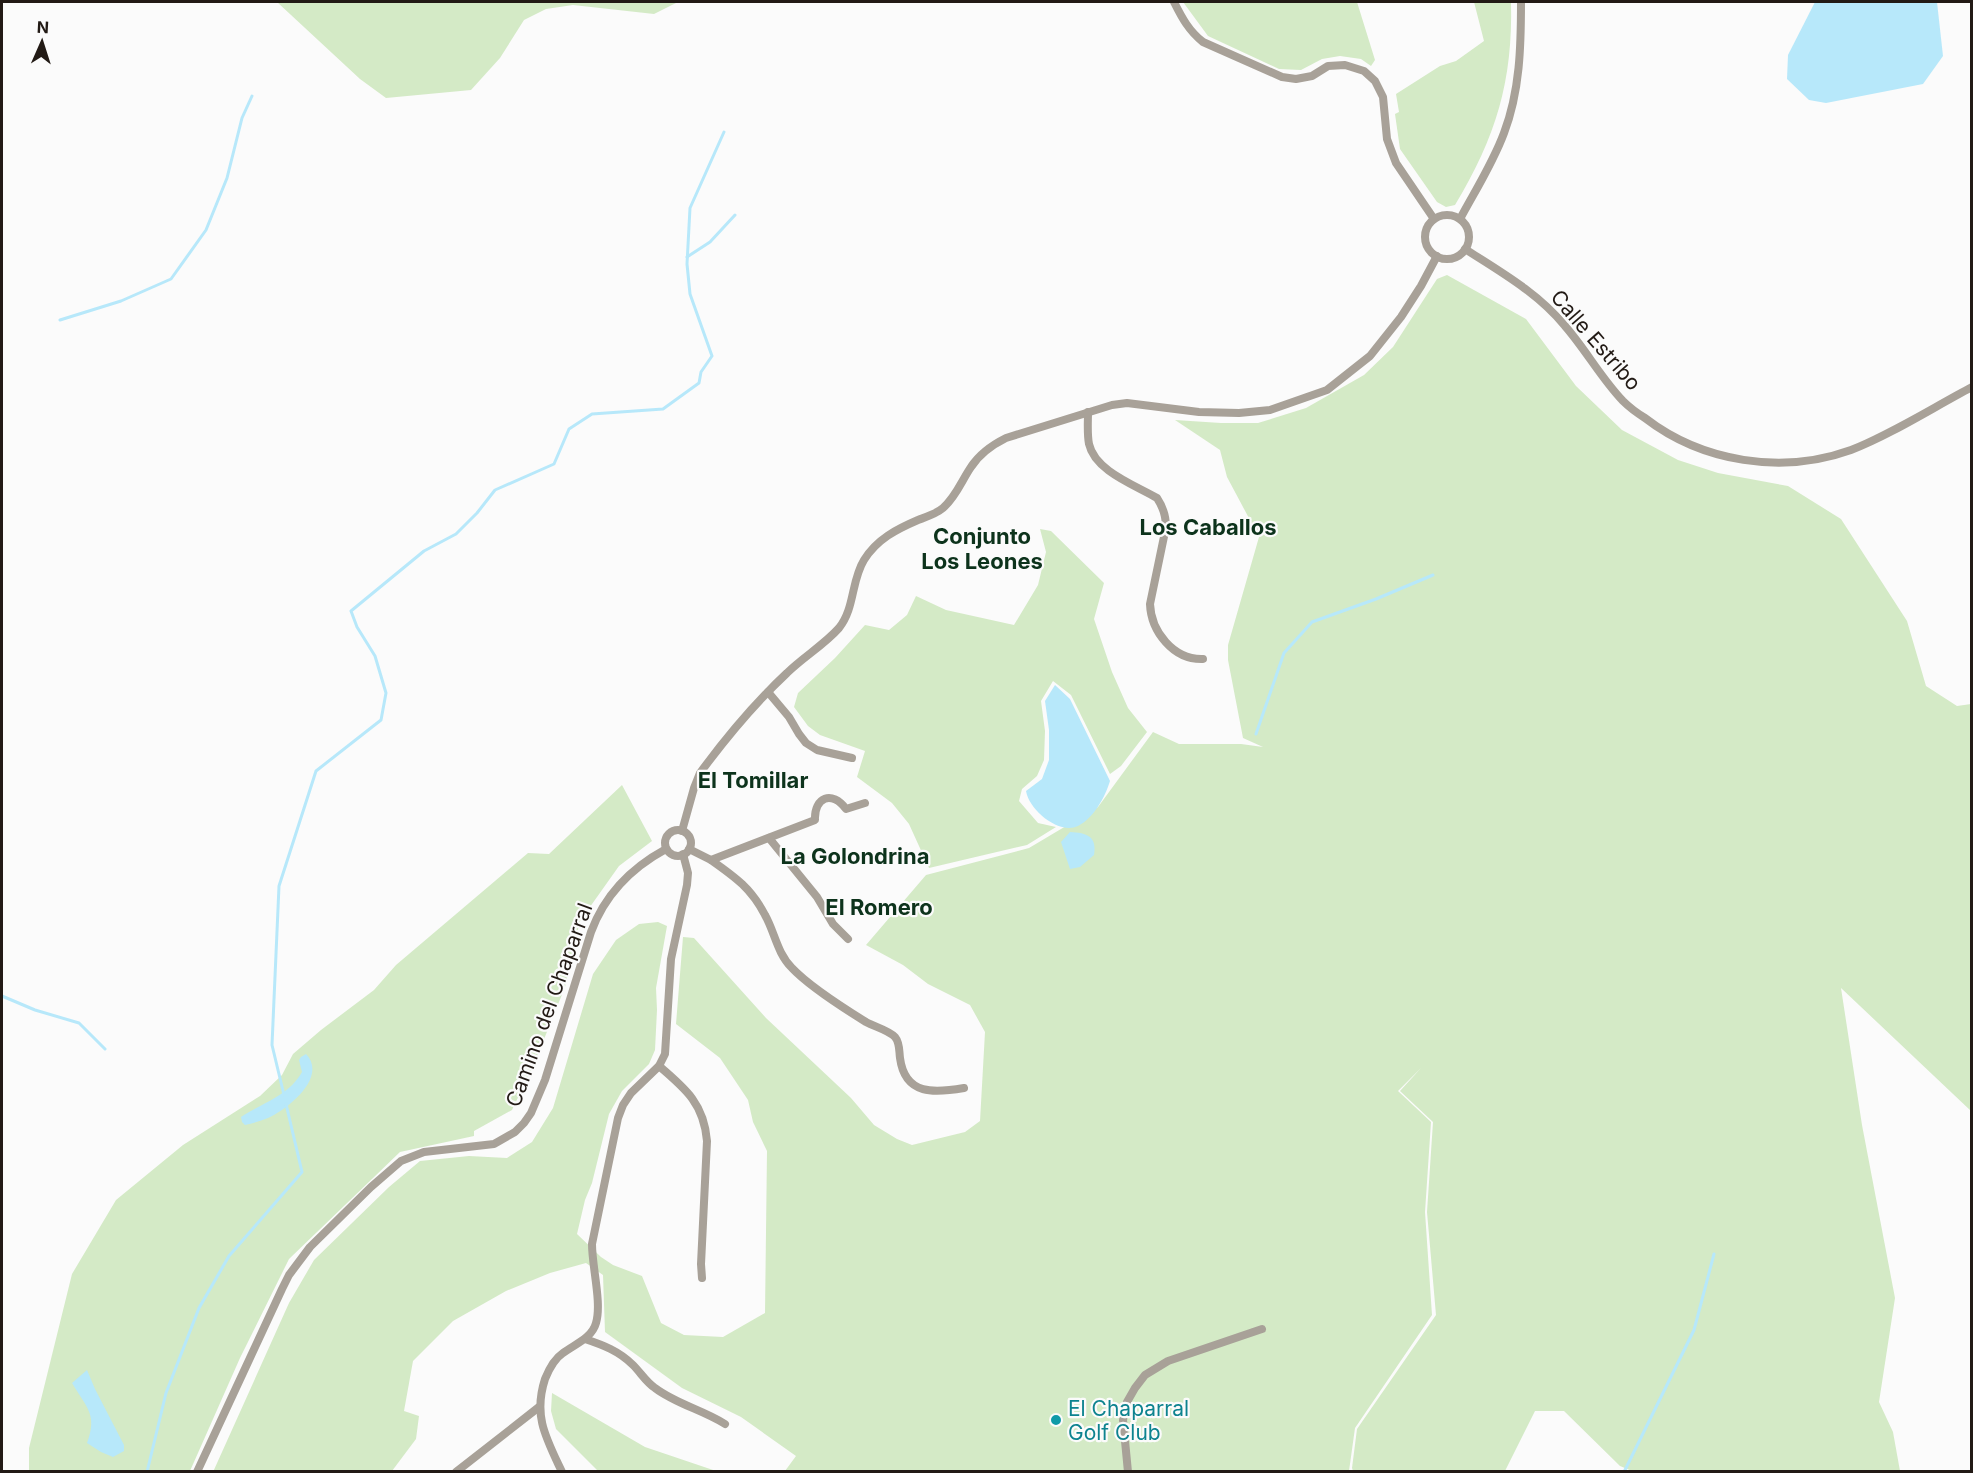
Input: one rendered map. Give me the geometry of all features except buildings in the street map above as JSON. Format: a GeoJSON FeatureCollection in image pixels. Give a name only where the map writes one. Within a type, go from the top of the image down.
{"type":"FeatureCollection","features":[{"type":"Feature","properties":{"kind":"street"},"geometry":{"type":"LineString","coordinates":[[1174,2],[1183,21],[1203,42],[1282,77],[1296,79],[1312,76],[1329,66],[1346,65],[1364,71],[1375,81],[1383,97],[1387,139],[1395,163],[1434,219]]}},
{"type":"Feature","properties":{"kind":"street"},"geometry":{"type":"LineString","coordinates":[[1460,219],[1504,134],[1515,93],[1521,49],[1521,2]]}},
{"type":"Feature","properties":{"kind":"street"},"geometry":{"type":"LineString","coordinates":[[1447,215],[1460,219],[1468,229],[1469,236],[1461,254],[1449,259],[1431,252],[1425,238],[1425,231],[1434,219],[1447,215]]}},
{"type":"Feature","properties":{"kind":"street","name":"Calle Estribo"},"geometry":{"type":"LineString","coordinates":[[1465,249],[1545,304],[1566,326],[1606,382],[1625,404],[1659,429],[1685,443],[1712,453],[1771,463],[1830,457],[1880,436],[1971,387]]}},
{"type":"Feature","properties":{"kind":"street"},"geometry":{"type":"LineString","coordinates":[[682,831],[700,773],[768,692],[846,618],[854,584],[865,559],[891,532],[943,507],[952,498],[971,466],[991,446],[1006,438],[1112,405],[1127,403],[1199,412],[1239,413],[1270,410],[1327,390],[1371,356],[1401,317],[1437,256]]}},
{"type":"Feature","properties":{"kind":"street"},"geometry":{"type":"LineString","coordinates":[[1088,412],[1089,446],[1102,467],[1157,498],[1163,506],[1166,527],[1150,604],[1150,616],[1155,628],[1174,650],[1195,659],[1203,659]]}},
{"type":"Feature","properties":{"kind":"street"},"geometry":{"type":"LineString","coordinates":[[768,692],[789,717],[806,743],[817,750],[852,758]]}},
{"type":"Feature","properties":{"kind":"street"},"geometry":{"type":"LineString","coordinates":[[711,860],[815,820],[815,809],[825,799],[840,801],[846,809],[864,803]]}},
{"type":"Feature","properties":{"kind":"street"},"geometry":{"type":"LineString","coordinates":[[562,1472],[544,1432],[539,1407],[544,1384],[552,1365],[560,1355],[592,1334],[598,1314],[592,1244],[618,1119],[631,1092],[659,1066],[665,1054],[671,959],[687,885],[686,851],[689,838],[682,831],[669,833],[665,841],[666,849],[676,855],[686,851],[711,860],[741,881],[766,916],[776,944],[792,969],[857,1016],[897,1039],[904,1075],[911,1083],[921,1090],[931,1091],[964,1088]]}},
{"type":"Feature","properties":{"kind":"street"},"geometry":{"type":"LineString","coordinates":[[769,838],[816,897],[833,924],[848,939]]}},
{"type":"Feature","properties":{"kind":"street","name":"Camino del Chaparral"},"geometry":{"type":"LineString","coordinates":[[197,1472],[289,1275],[310,1246],[371,1187],[402,1161],[424,1152],[494,1144],[515,1132],[524,1123],[534,1107],[545,1080],[591,932],[601,909],[608,897],[625,878],[651,857],[666,849]]}},
{"type":"Feature","properties":{"kind":"street"},"geometry":{"type":"LineString","coordinates":[[659,1066],[684,1087],[693,1098],[706,1126],[702,1278]]}},
{"type":"Feature","properties":{"kind":"street"},"geometry":{"type":"LineString","coordinates":[[1128,1472],[1123,1420],[1127,1402],[1145,1375],[1168,1361],[1262,1329]]}},
{"type":"Feature","properties":{"kind":"street"},"geometry":{"type":"LineString","coordinates":[[585,1339],[605,1345],[619,1353],[654,1388],[725,1424]]}},
{"type":"Feature","properties":{"kind":"street"},"geometry":{"type":"LineString","coordinates":[[456,1472],[539,1407]]}},
{"type":"Feature","properties":{"kind":"green space"},"geometry":{"type":"Polygon","coordinates":[[[277,2],[678,2],[654,14],[573,5],[546,9],[524,20],[500,58],[471,90],[386,98],[360,79],[277,2]]]}},
{"type":"Feature","properties":{"kind":"green space"},"geometry":{"type":"Polygon","coordinates":[[[1183,2],[1357,2],[1375,60],[1371,66],[1361,59],[1340,56],[1322,59],[1301,70],[1279,69],[1208,36],[1183,2]]]}},
{"type":"Feature","properties":{"kind":"green space"},"geometry":{"type":"Polygon","coordinates":[[[1474,2],[1511,2],[1509,57],[1499,108],[1481,156],[1455,205],[1446,207],[1437,202],[1400,149],[1395,114],[1399,112],[1396,94],[1440,66],[1456,61],[1484,41],[1474,2]]]}},
{"type":"Feature","properties":{"kind":"green space","name":"El Chaparral Golf Club"},"geometry":{"type":"Polygon","coordinates":[[[1447,275],[1526,319],[1576,386],[1622,430],[1678,460],[1718,473],[1788,486],[1841,519],[1907,621],[1926,686],[1957,706],[1971,704],[1971,1111],[1841,988],[1862,1125],[1895,1298],[1879,1402],[1893,1432],[1900,1471],[1632,1471],[1620,1466],[1564,1411],[1535,1411],[1505,1471],[1353,1471],[1357,1429],[1436,1315],[1427,1212],[1433,1122],[1400,1091],[1421,1068],[1398,1091],[1431,1122],[1425,1212],[1432,1315],[1355,1428],[1349,1471],[785,1471],[796,1456],[741,1417],[682,1388],[605,1332],[603,1275],[586,1263],[550,1273],[506,1291],[453,1321],[413,1361],[404,1411],[419,1416],[416,1439],[392,1471],[213,1472],[289,1303],[314,1260],[389,1187],[420,1161],[469,1156],[507,1158],[532,1142],[553,1108],[593,974],[616,940],[639,924],[658,922],[667,926],[656,988],[655,1050],[649,1064],[622,1091],[609,1114],[577,1234],[613,1265],[642,1276],[661,1323],[684,1335],[723,1337],[765,1313],[767,1151],[753,1122],[748,1100],[720,1058],[676,1024],[683,937],[694,938],[766,1018],[851,1098],[874,1125],[912,1145],[965,1132],[980,1121],[985,1032],[970,1005],[928,984],[903,965],[866,945],[926,875],[1029,848],[1098,807],[1153,732],[1179,744],[1241,744],[1263,747],[1243,738],[1228,660],[1228,645],[1259,537],[1227,477],[1220,450],[1175,420],[1258,423],[1306,408],[1364,375],[1393,347],[1437,279],[1447,275]]]}},
{"type":"Feature","properties":{"kind":"green space"},"geometry":{"type":"Polygon","coordinates":[[[1040,529],[1051,531],[1104,583],[1094,619],[1112,672],[1128,708],[1147,732],[1121,766],[1110,774],[1071,695],[1053,681],[1041,701],[1045,731],[1044,760],[1037,776],[1022,789],[1019,801],[1038,823],[1056,827],[1027,845],[929,868],[909,824],[892,803],[857,777],[865,751],[820,735],[808,726],[794,707],[798,693],[865,625],[889,630],[907,615],[916,596],[946,610],[1014,625],[1038,585],[1046,552],[1040,529]]]}},
{"type":"Feature","properties":{"kind":"green space"},"geometry":{"type":"Polygon","coordinates":[[[622,785],[652,841],[619,866],[580,921],[565,987],[534,1064],[512,1110],[474,1131],[474,1136],[400,1152],[289,1259],[240,1358],[190,1471],[29,1472],[29,1448],[72,1274],[116,1200],[183,1145],[260,1096],[282,1075],[293,1054],[374,990],[396,965],[528,853],[549,854],[622,785]]]}},
{"type":"Feature","properties":{"kind":"green space"},"geometry":{"type":"Polygon","coordinates":[[[552,1393],[645,1447],[716,1471],[598,1471],[556,1429],[551,1411],[552,1393]]]}},
{"type":"Feature","properties":{"kind":"water"},"geometry":{"type":"Polygon","coordinates":[[[1815,2],[1937,2],[1943,56],[1923,84],[1826,103],[1809,100],[1787,79],[1788,55],[1815,2]]]}},
{"type":"Feature","properties":{"kind":"water"},"geometry":{"type":"Polygon","coordinates":[[[1055,685],[1070,699],[1110,781],[1102,800],[1089,818],[1078,826],[1070,828],[1054,824],[1046,819],[1033,806],[1026,791],[1042,779],[1049,760],[1049,730],[1045,701],[1055,685]]]}},
{"type":"Feature","properties":{"kind":"water"},"geometry":{"type":"Polygon","coordinates":[[[1070,832],[1090,837],[1095,849],[1094,855],[1080,867],[1070,869],[1061,842],[1070,832]]]}},
{"type":"Feature","properties":{"kind":"water"},"geometry":{"type":"Polygon","coordinates":[[[306,1054],[312,1063],[312,1072],[303,1091],[276,1114],[245,1125],[241,1117],[276,1097],[297,1080],[302,1072],[299,1060],[306,1054]]]}},
{"type":"Feature","properties":{"kind":"water"},"geometry":{"type":"Polygon","coordinates":[[[87,1370],[124,1445],[124,1451],[113,1457],[87,1443],[91,1418],[86,1405],[72,1383],[87,1370]]]}},
{"type":"Feature","properties":{"kind":"waterway"},"geometry":{"type":"LineString","coordinates":[[60,320],[121,301],[171,279],[206,230],[227,178],[242,118],[252,96]]}},
{"type":"Feature","properties":{"kind":"waterway"},"geometry":{"type":"LineString","coordinates":[[284,1095],[272,1045],[279,886],[316,771],[381,720],[386,693],[375,656],[357,627],[351,611],[424,551],[456,534],[495,490],[554,464],[569,429],[592,414],[663,409],[699,383],[701,372],[712,356],[690,294],[687,264],[690,208],[724,132]]}},
{"type":"Feature","properties":{"kind":"waterway"},"geometry":{"type":"LineString","coordinates":[[687,257],[710,242],[735,215]]}},
{"type":"Feature","properties":{"kind":"waterway"},"geometry":{"type":"LineString","coordinates":[[1256,734],[1284,653],[1312,622],[1433,575]]}},
{"type":"Feature","properties":{"kind":"waterway"},"geometry":{"type":"LineString","coordinates":[[2,996],[35,1010],[79,1023],[105,1049]]}},
{"type":"Feature","properties":{"kind":"waterway"},"geometry":{"type":"LineString","coordinates":[[147,1472],[166,1393],[199,1308],[229,1256],[302,1172],[286,1104]]}},
{"type":"Feature","properties":{"kind":"waterway"},"geometry":{"type":"LineString","coordinates":[[1624,1472],[1694,1330],[1714,1254]]}},
{"type":"Feature","properties":{"kind":"place","name":"El Chaparral Golf Club"},"geometry":{"type":"Point","coordinates":[1056,1420]}},
{"type":"Feature","properties":{"kind":"district","name":"Los Caballos"},"geometry":{"type":"Point","coordinates":[1208,527]}},
{"type":"Feature","properties":{"kind":"district","name":"Conjunto Los Leones"},"geometry":{"type":"Point","coordinates":[982,548]}},
{"type":"Feature","properties":{"kind":"district","name":"El Tomillar"},"geometry":{"type":"Point","coordinates":[753,780]}},
{"type":"Feature","properties":{"kind":"district","name":"La Golondrina"},"geometry":{"type":"Point","coordinates":[855,856]}},
{"type":"Feature","properties":{"kind":"district","name":"El Romero"},"geometry":{"type":"Point","coordinates":[879,907]}}]}
